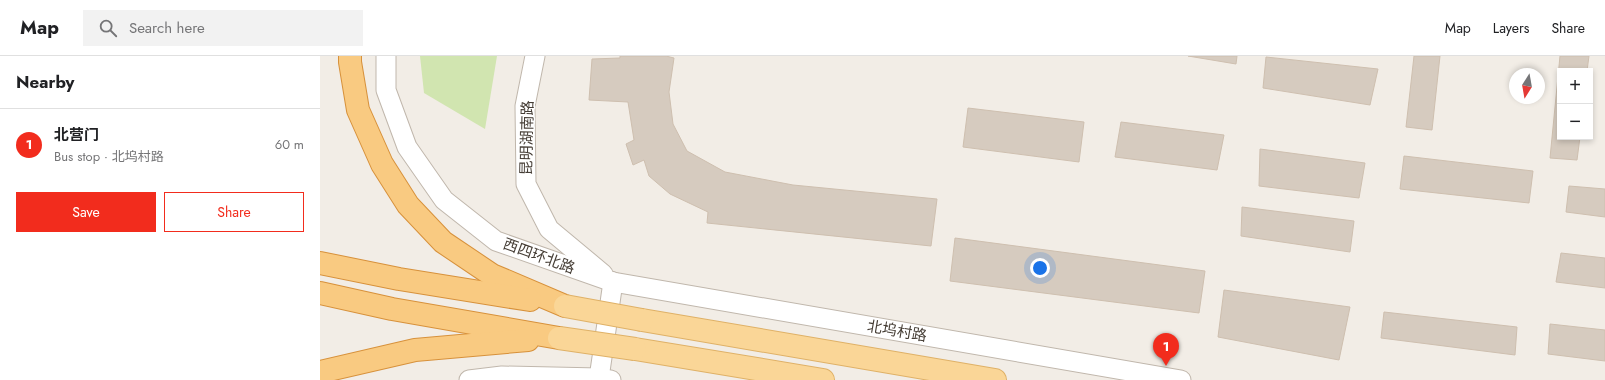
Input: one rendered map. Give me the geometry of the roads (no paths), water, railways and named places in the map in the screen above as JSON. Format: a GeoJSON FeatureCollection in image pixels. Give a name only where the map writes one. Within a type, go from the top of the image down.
{"type":"FeatureCollection","features":[{"type":"Feature","properties":{"kind":"highway"},"geometry":{"type":"LineString","coordinates":[[350,56],[358,110],[382,164],[408,205],[442,242],[492,275],[565,306]]}},
{"type":"Feature","properties":{"kind":"highway"},"geometry":{"type":"LineString","coordinates":[[320,263],[398,279],[565,306]]}},
{"type":"Feature","properties":{"kind":"highway"},"geometry":{"type":"LineString","coordinates":[[320,293],[392,309],[559,338]]}},
{"type":"Feature","properties":{"kind":"highway"},"geometry":{"type":"LineString","coordinates":[[320,372],[415,350],[559,338]]}},
{"type":"Feature","properties":{"kind":"main road"},"geometry":{"type":"LineString","coordinates":[[565,306],[994,380]]}},
{"type":"Feature","properties":{"kind":"main road"},"geometry":{"type":"LineString","coordinates":[[559,338],[823,380]]}},
{"type":"Feature","properties":{"kind":"street","name":"西四环北路"},"geometry":{"type":"LineString","coordinates":[[386,56],[386,90],[407,147],[444,200],[496,241],[613,282]]}},
{"type":"Feature","properties":{"kind":"street","name":"昆明湖南路"},"geometry":{"type":"LineString","coordinates":[[535,56],[525,106],[526,184],[550,228],[613,282]]}},
{"type":"Feature","properties":{"kind":"street"},"geometry":{"type":"LineString","coordinates":[[469,380],[502,376],[605,379],[613,282]]}},
{"type":"Feature","properties":{"kind":"street","name":"北坞村路"},"geometry":{"type":"LineString","coordinates":[[613,282],[1181,380]]}},
{"type":"Feature","properties":{"kind":"place","name":"北营门"},"geometry":{"type":"Point","coordinates":[1166,366]}}]}
